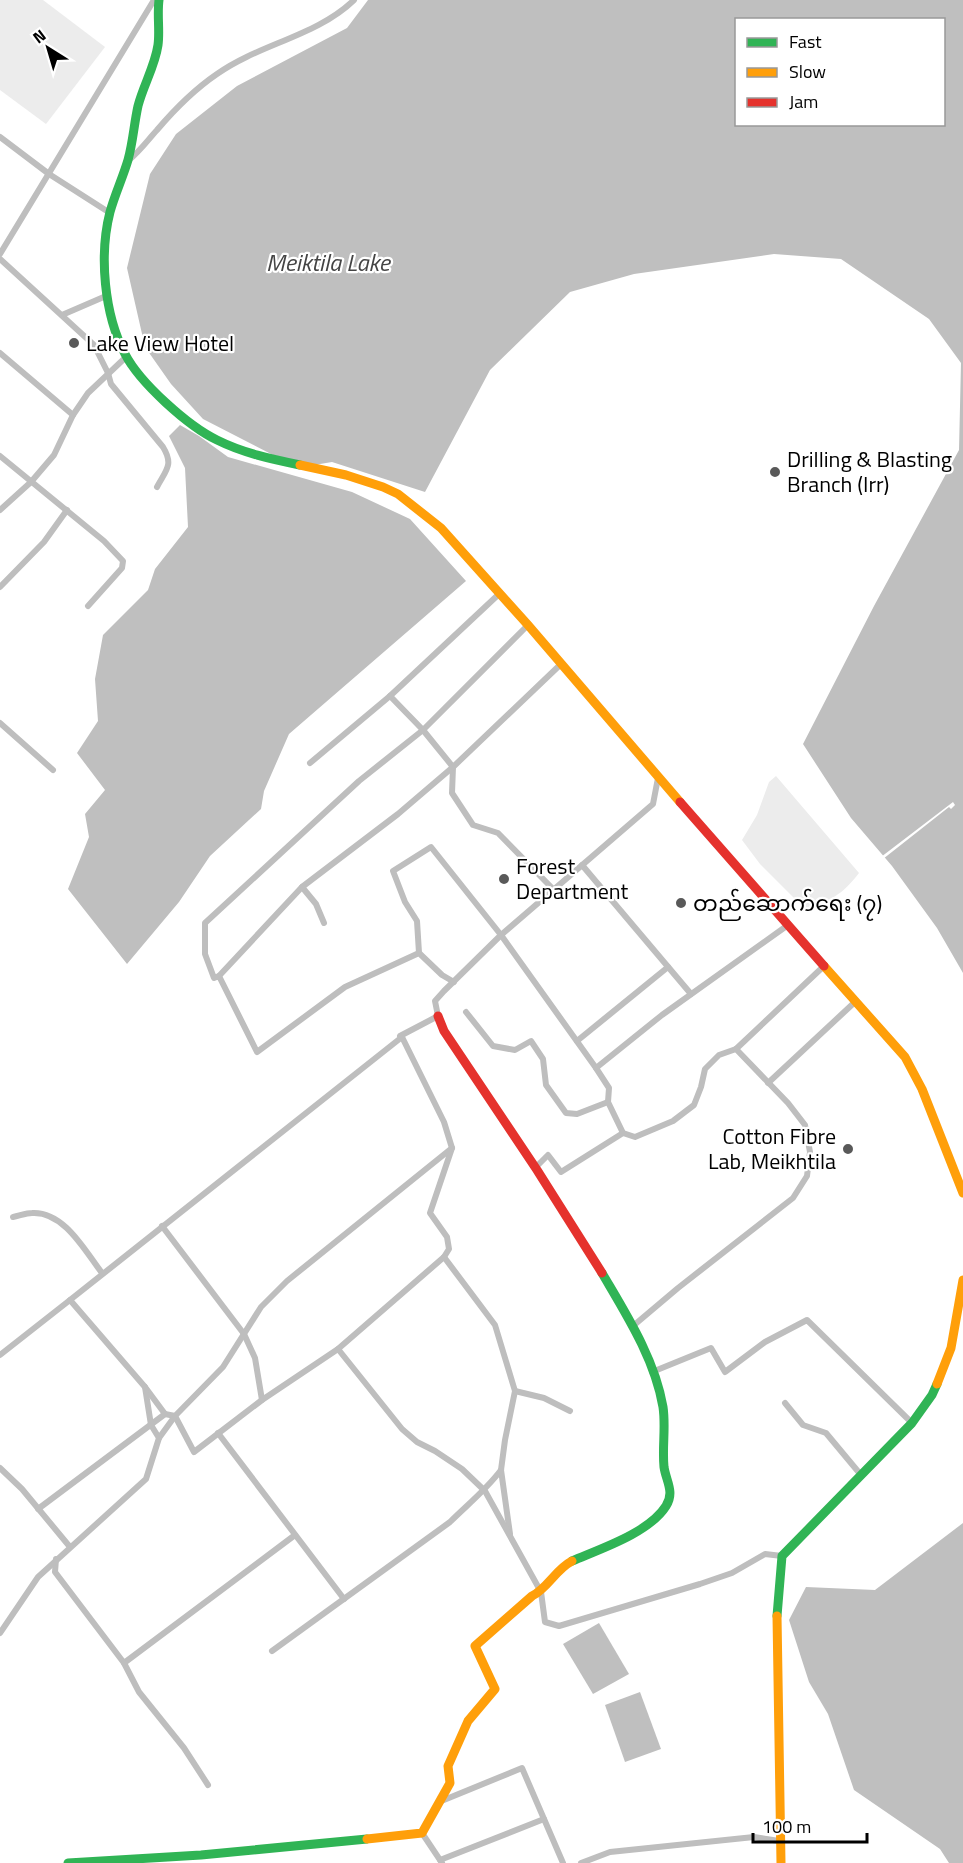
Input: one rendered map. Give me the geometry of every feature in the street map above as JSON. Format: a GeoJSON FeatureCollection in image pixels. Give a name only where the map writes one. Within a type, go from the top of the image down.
{"type":"FeatureCollection","features":[{"type":"Feature","properties":{"kind":"street"},"geometry":{"type":"LineString","coordinates":[[157,0],[158,46],[138,105],[128,160],[110,213],[105,256],[106,296],[117,338],[126,357],[159,397],[193,426],[224,444],[249,454],[346,475],[398,494],[441,528],[905,1057],[914,1071],[963,1193]]}},
{"type":"Feature","properties":{"kind":"street"},"geometry":{"type":"LineString","coordinates":[[0,254],[157,0]]}},
{"type":"Feature","properties":{"kind":"street"},"geometry":{"type":"LineString","coordinates":[[128,160],[143,148],[173,112],[217,74],[244,58],[324,21],[354,0]]}},
{"type":"Feature","properties":{"kind":"street"},"geometry":{"type":"LineString","coordinates":[[0,136],[49,174],[110,213]]}},
{"type":"Feature","properties":{"kind":"street"},"geometry":{"type":"LineString","coordinates":[[0,240],[6,245]]}},
{"type":"Feature","properties":{"kind":"street"},"geometry":{"type":"LineString","coordinates":[[0,259],[94,345],[111,384],[163,447],[170,459],[157,487]]}},
{"type":"Feature","properties":{"kind":"street"},"geometry":{"type":"LineString","coordinates":[[62,315],[106,296]]}},
{"type":"Feature","properties":{"kind":"street"},"geometry":{"type":"LineString","coordinates":[[0,353],[73,415]]}},
{"type":"Feature","properties":{"kind":"street"},"geometry":{"type":"LineString","coordinates":[[0,510],[31,482],[54,455],[73,415],[87,393],[126,357]]}},
{"type":"Feature","properties":{"kind":"street"},"geometry":{"type":"LineString","coordinates":[[0,456],[104,541],[123,561],[122,568],[88,606]]}},
{"type":"Feature","properties":{"kind":"street"},"geometry":{"type":"LineString","coordinates":[[0,586],[44,542],[67,510]]}},
{"type":"Feature","properties":{"kind":"street"},"geometry":{"type":"LineString","coordinates":[[310,763],[390,696],[499,594]]}},
{"type":"Feature","properties":{"kind":"street"},"geometry":{"type":"LineString","coordinates":[[528,625],[423,730],[359,781],[205,923],[205,954],[214,978],[219,976],[302,887],[398,814],[453,766],[561,664]]}},
{"type":"Feature","properties":{"kind":"street"},"geometry":{"type":"LineString","coordinates":[[390,696],[453,766],[452,793],[473,825],[498,834],[554,889]]}},
{"type":"Feature","properties":{"kind":"street"},"geometry":{"type":"LineString","coordinates":[[0,723],[53,770]]}},
{"type":"Feature","properties":{"kind":"street"},"geometry":{"type":"LineString","coordinates":[[422,1833],[450,1784],[448,1766],[468,1720],[495,1689],[475,1646],[532,1596],[541,1592],[557,1569],[659,1518],[668,1506],[672,1491],[664,1469],[662,1403],[633,1326],[536,1167],[444,1031],[435,1001],[501,935],[653,804],[658,777]]}},
{"type":"Feature","properties":{"kind":"street"},"geometry":{"type":"LineString","coordinates":[[454,982],[442,975],[419,953],[417,921],[405,902],[393,871],[431,847],[501,935],[596,1068],[609,1088],[608,1102],[623,1133],[635,1137],[673,1121],[694,1105],[705,1069],[719,1055],[736,1049],[825,965]]}},
{"type":"Feature","properties":{"kind":"street"},"geometry":{"type":"LineString","coordinates":[[582,865],[691,994]]}},
{"type":"Feature","properties":{"kind":"street"},"geometry":{"type":"LineString","coordinates":[[302,887],[316,904],[324,923]]}},
{"type":"Feature","properties":{"kind":"street"},"geometry":{"type":"LineString","coordinates":[[596,1068],[691,994],[788,925]]}},
{"type":"Feature","properties":{"kind":"street"},"geometry":{"type":"LineString","coordinates":[[219,976],[257,1052],[345,987],[419,953]]}},
{"type":"Feature","properties":{"kind":"street"},"geometry":{"type":"LineString","coordinates":[[577,1041],[668,967]]}},
{"type":"Feature","properties":{"kind":"street"},"geometry":{"type":"LineString","coordinates":[[768,1083],[856,1001]]}},
{"type":"Feature","properties":{"kind":"street"},"geometry":{"type":"LineString","coordinates":[[466,1012],[493,1046],[515,1050],[531,1041],[543,1059],[546,1084],[566,1113],[577,1114],[608,1102]]}},
{"type":"Feature","properties":{"kind":"street"},"geometry":{"type":"LineString","coordinates":[[0,1355],[402,1037],[400,1036],[438,1016]]}},
{"type":"Feature","properties":{"kind":"street"},"geometry":{"type":"LineString","coordinates":[[175,1416],[194,1452],[262,1400],[338,1349],[444,1257],[449,1249],[447,1237],[430,1213],[452,1148],[444,1122],[402,1037]]}},
{"type":"Feature","properties":{"kind":"street"},"geometry":{"type":"LineString","coordinates":[[633,1326],[793,1198],[807,1176],[810,1152],[805,1125],[788,1103],[736,1049]]}},
{"type":"Feature","properties":{"kind":"street"},"geometry":{"type":"LineString","coordinates":[[536,1167],[548,1155],[561,1172],[623,1133]]}},
{"type":"Feature","properties":{"kind":"street"},"geometry":{"type":"LineString","coordinates":[[0,1633],[38,1577],[146,1479],[159,1438],[175,1416],[223,1367],[261,1307],[287,1281],[452,1148]]}},
{"type":"Feature","properties":{"kind":"street"},"geometry":{"type":"LineString","coordinates":[[13,1217],[33,1213],[49,1216],[65,1225],[102,1273]]}},
{"type":"Feature","properties":{"kind":"street"},"geometry":{"type":"LineString","coordinates":[[162,1226],[244,1334],[255,1358],[262,1400]]}},
{"type":"Feature","properties":{"kind":"street"},"geometry":{"type":"LineString","coordinates":[[444,1257],[495,1325],[515,1391],[501,1470],[510,1538]]}},
{"type":"Feature","properties":{"kind":"street"},"geometry":{"type":"LineString","coordinates":[[781,1863],[776,1630],[782,1556],[912,1423],[932,1395],[951,1348],[963,1280]]}},
{"type":"Feature","properties":{"kind":"street"},"geometry":{"type":"LineString","coordinates":[[70,1300],[145,1387],[165,1414],[175,1416]]}},
{"type":"Feature","properties":{"kind":"street"},"geometry":{"type":"LineString","coordinates":[[652,1372],[711,1348],[725,1372],[765,1342],[807,1320],[912,1423]]}},
{"type":"Feature","properties":{"kind":"street"},"geometry":{"type":"LineString","coordinates":[[338,1349],[402,1429],[417,1442],[462,1469],[485,1491],[541,1592],[545,1622],[559,1626],[732,1573],[765,1554],[782,1556]]}},
{"type":"Feature","properties":{"kind":"street"},"geometry":{"type":"LineString","coordinates":[[145,1387],[151,1425],[159,1438]]}},
{"type":"Feature","properties":{"kind":"street"},"geometry":{"type":"LineString","coordinates":[[515,1391],[544,1398],[570,1411]]}},
{"type":"Feature","properties":{"kind":"street"},"geometry":{"type":"LineString","coordinates":[[785,1403],[803,1425],[826,1433],[861,1475]]}},
{"type":"Feature","properties":{"kind":"street"},"geometry":{"type":"LineString","coordinates":[[38,1509],[165,1414]]}},
{"type":"Feature","properties":{"kind":"street"},"geometry":{"type":"LineString","coordinates":[[218,1433],[345,1599]]}},
{"type":"Feature","properties":{"kind":"street"},"geometry":{"type":"LineString","coordinates":[[0,1468],[22,1489],[70,1547]]}},
{"type":"Feature","properties":{"kind":"street"},"geometry":{"type":"LineString","coordinates":[[272,1650],[450,1522],[485,1491],[501,1470]]}},
{"type":"Feature","properties":{"kind":"street"},"geometry":{"type":"LineString","coordinates":[[124,1663],[296,1535]]}},
{"type":"Feature","properties":{"kind":"street"},"geometry":{"type":"LineString","coordinates":[[57,1558],[56,1572],[124,1663],[139,1692],[184,1748],[208,1785]]}},
{"type":"Feature","properties":{"kind":"street"},"geometry":{"type":"LineString","coordinates":[[439,1802],[522,1768],[563,1863]]}},
{"type":"Feature","properties":{"kind":"street"},"geometry":{"type":"LineString","coordinates":[[422,1833],[441,1861],[544,1819]]}},
{"type":"Feature","properties":{"kind":"street"},"geometry":{"type":"LineString","coordinates":[[68,1863],[156,1859],[422,1833]]}},
{"type":"Feature","properties":{"kind":"street"},"geometry":{"type":"LineString","coordinates":[[581,1863],[610,1851],[754,1838],[780,1841]]}},
{"type":"Feature","properties":{"kind":"shaded area"},"geometry":{"type":"Polygon","coordinates":[[[0,0],[43,0],[105,47],[46,124],[0,90],[0,0]]]}},
{"type":"Feature","properties":{"kind":"shaded area"},"geometry":{"type":"Polygon","coordinates":[[[776,776],[859,873],[847,887],[822,903],[804,908],[760,864],[742,840],[757,815],[769,782],[776,776]]]}},
{"type":"Feature","properties":{"kind":"water","name":"Meiktila Lake"},"geometry":{"type":"Polygon","coordinates":[[[368,0],[963,0],[963,973],[937,928],[892,866],[851,818],[803,744],[874,606],[959,450],[961,363],[929,319],[841,259],[774,254],[634,274],[570,292],[490,370],[425,492],[332,462],[314,465],[273,455],[203,419],[171,384],[145,347],[127,268],[150,174],[176,134],[237,86],[347,28],[368,0]]]}},
{"type":"Feature","properties":{"kind":"water"},"geometry":{"type":"Polygon","coordinates":[[[180,425],[228,457],[352,492],[410,519],[466,581],[289,734],[264,791],[261,809],[210,856],[179,902],[127,964],[68,889],[89,837],[85,814],[105,790],[77,753],[98,721],[95,679],[103,635],[148,590],[155,569],[188,527],[185,468],[169,436],[180,425]]]}},
{"type":"Feature","properties":{"kind":"water"},"geometry":{"type":"Polygon","coordinates":[[[963,1523],[963,1863],[949,1863],[940,1849],[854,1790],[828,1714],[809,1682],[789,1620],[806,1587],[875,1590],[963,1523]]]}},
{"type":"Feature","properties":{"kind":"water"},"geometry":{"type":"Polygon","coordinates":[[[599,1623],[629,1674],[593,1694],[563,1644],[599,1623]]]}},
{"type":"Feature","properties":{"kind":"water"},"geometry":{"type":"Polygon","coordinates":[[[640,1692],[661,1749],[625,1762],[605,1705],[640,1692]]]}},
{"type":"Feature","properties":{"kind":"pier"},"geometry":{"type":"Polygon","coordinates":[[[953,802],[955,805],[951,809],[949,807],[883,859],[881,857],[953,802]]]}},
{"type":"Feature","properties":{"kind":"traffic: fast"},"geometry":{"type":"LineString","coordinates":[[159,0],[159,40],[152,68],[138,106],[128,160],[112,205],[107,229],[104,265],[112,321],[125,354],[132,365],[153,390],[192,425],[237,449],[300,465]]}},
{"type":"Feature","properties":{"kind":"traffic: fast"},"geometry":{"type":"LineString","coordinates":[[572,1561],[636,1532],[658,1516],[670,1496],[664,1467],[664,1414],[659,1389],[647,1354],[602,1273]]}},
{"type":"Feature","properties":{"kind":"traffic: fast"},"geometry":{"type":"LineString","coordinates":[[777,1616],[782,1556],[912,1423],[937,1384]]}},
{"type":"Feature","properties":{"kind":"traffic: fast"},"geometry":{"type":"LineString","coordinates":[[68,1863],[201,1855],[367,1839]]}},
{"type":"Feature","properties":{"kind":"traffic: slow"},"geometry":{"type":"LineString","coordinates":[[300,465],[346,475],[383,487],[398,494],[441,528],[528,625],[680,802]]}},
{"type":"Feature","properties":{"kind":"traffic: slow"},"geometry":{"type":"LineString","coordinates":[[824,966],[905,1057],[922,1089],[963,1193]]}},
{"type":"Feature","properties":{"kind":"traffic: slow"},"geometry":{"type":"LineString","coordinates":[[937,1384],[951,1348],[963,1280]]}},
{"type":"Feature","properties":{"kind":"traffic: slow"},"geometry":{"type":"LineString","coordinates":[[367,1839],[422,1833],[450,1783],[448,1766],[468,1721],[495,1689],[475,1646],[572,1561]]}},
{"type":"Feature","properties":{"kind":"traffic: slow"},"geometry":{"type":"LineString","coordinates":[[777,1616],[781,1863]]}},
{"type":"Feature","properties":{"kind":"traffic: jam"},"geometry":{"type":"LineString","coordinates":[[680,802],[824,966]]}},
{"type":"Feature","properties":{"kind":"traffic: jam"},"geometry":{"type":"LineString","coordinates":[[438,1016],[444,1031],[537,1170],[602,1273]]}},
{"type":"Feature","properties":{"kind":"place","name":"Lake View Hotel"},"geometry":{"type":"Point","coordinates":[74,343]}},
{"type":"Feature","properties":{"kind":"place","name":"Drilling & Blasting Branch (Irr)"},"geometry":{"type":"Point","coordinates":[775,472]}},
{"type":"Feature","properties":{"kind":"place","name":"Forest Department"},"geometry":{"type":"Point","coordinates":[504,879]}},
{"type":"Feature","properties":{"kind":"place","name":"တည်ဆောက်ရေး (၇)"},"geometry":{"type":"Point","coordinates":[681,903]}},
{"type":"Feature","properties":{"kind":"place","name":"Cotton Fibre Lab, Meikhtila"},"geometry":{"type":"Point","coordinates":[848,1149]}}]}
